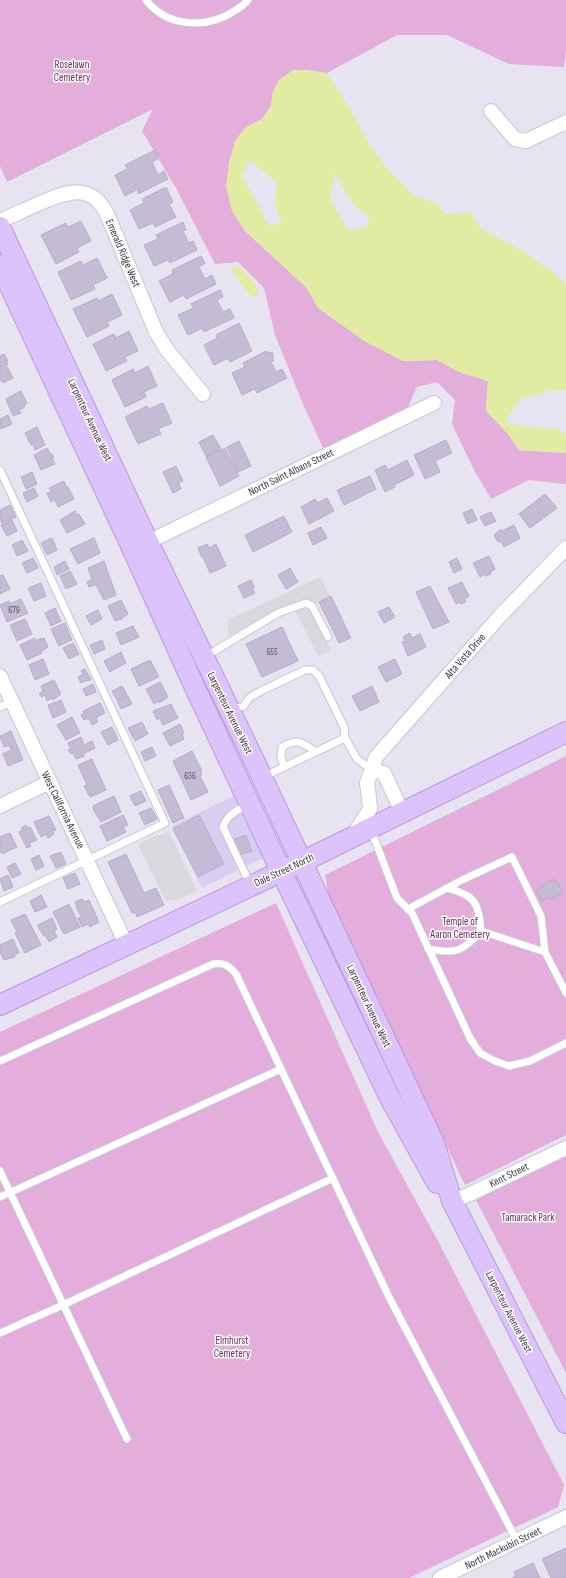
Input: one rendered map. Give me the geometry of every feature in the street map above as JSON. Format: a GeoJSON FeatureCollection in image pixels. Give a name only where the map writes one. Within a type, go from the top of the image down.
{"type":"FeatureCollection","features":[{"type":"Feature","properties":{"kind":"main road","name":"Larpenteur Avenue West"},"geometry":{"type":"LineString","coordinates":[[0,227],[148,542],[262,777],[434,1143],[452,1201],[566,1423]]}},
{"type":"Feature","properties":{"kind":"main road","name":"Larpenteur Avenue West"},"geometry":{"type":"LineString","coordinates":[[0,265],[250,804],[390,1098],[438,1184],[452,1201]]}},
{"type":"Feature","properties":{"kind":"main road","name":"Dale Street North"},"geometry":{"type":"LineString","coordinates":[[0,1005],[301,862],[566,732]]}},
{"type":"Feature","properties":{"kind":"street"},"geometry":{"type":"LineString","coordinates":[[491,111],[514,139],[519,141],[526,141],[566,122]]}},
{"type":"Feature","properties":{"kind":"street","name":"Emerald Ridge West"},"geometry":{"type":"LineString","coordinates":[[0,221],[67,193],[84,193],[99,201],[107,214],[156,332],[167,350],[202,394]]}},
{"type":"Feature","properties":{"kind":"street","name":"North Saint Albans Street"},"geometry":{"type":"LineString","coordinates":[[148,542],[434,402]]}},
{"type":"Feature","properties":{"kind":"street","name":"Alta Vista Drive"},"geometry":{"type":"LineString","coordinates":[[352,837],[370,809],[370,798],[367,783],[376,757],[500,616],[566,548]]}},
{"type":"Feature","properties":{"kind":"street","name":"West California Avenue"},"geometry":{"type":"LineString","coordinates":[[0,676],[6,704],[50,782],[126,944]]}},
{"type":"Feature","properties":{"kind":"street"},"geometry":{"type":"LineString","coordinates":[[372,770],[384,773],[402,812]]}},
{"type":"Feature","properties":{"kind":"street"},"geometry":{"type":"LineString","coordinates":[[0,806],[50,782]]}},
{"type":"Feature","properties":{"kind":"street","name":"Kent Street"},"geometry":{"type":"LineString","coordinates":[[452,1201],[468,1195],[566,1148]]}},
{"type":"Feature","properties":{"kind":"street","name":"North Mackubin Street"},"geometry":{"type":"LineString","coordinates":[[440,1578],[566,1517]]}},
{"type":"Feature","properties":{"kind":"lane"},"geometry":{"type":"LineString","coordinates":[[146,0],[166,16],[185,23],[205,23],[227,16],[248,0]]}},
{"type":"Feature","properties":{"kind":"lane"},"geometry":{"type":"LineString","coordinates":[[0,470],[165,824],[0,902]]}},
{"type":"Feature","properties":{"kind":"lane"},"geometry":{"type":"LineString","coordinates":[[202,654],[213,652],[278,613],[306,603],[312,606],[328,637]]}},
{"type":"Feature","properties":{"kind":"lane"},"geometry":{"type":"LineString","coordinates":[[230,711],[244,706],[249,698],[261,691],[305,670],[313,670],[322,682],[344,727],[345,738],[357,759],[372,770]]}},
{"type":"Feature","properties":{"kind":"lane"},"geometry":{"type":"LineString","coordinates":[[262,777],[345,738]]}},
{"type":"Feature","properties":{"kind":"lane"},"geometry":{"type":"LineString","coordinates":[[284,767],[281,756],[282,747],[290,743],[296,741],[304,743],[316,752]]}},
{"type":"Feature","properties":{"kind":"lane"},"geometry":{"type":"LineString","coordinates":[[250,804],[232,813],[227,818],[224,827],[250,885]]}},
{"type":"Feature","properties":{"kind":"lane"},"geometry":{"type":"LineString","coordinates":[[370,828],[397,898],[412,913],[470,1038],[480,1053],[495,1061],[510,1066],[530,1061],[566,1043]]}},
{"type":"Feature","properties":{"kind":"lane"},"geometry":{"type":"LineString","coordinates":[[408,909],[446,888],[512,857],[541,916],[545,952],[566,993]]}},
{"type":"Feature","properties":{"kind":"lane"},"geometry":{"type":"LineString","coordinates":[[446,888],[461,892],[476,903],[480,915],[481,931]]}},
{"type":"Feature","properties":{"kind":"lane"},"geometry":{"type":"LineString","coordinates":[[428,949],[447,952],[462,949],[481,931]]}},
{"type":"Feature","properties":{"kind":"lane"},"geometry":{"type":"LineString","coordinates":[[481,931],[545,952]]}},
{"type":"Feature","properties":{"kind":"lane"},"geometry":{"type":"LineString","coordinates":[[0,1061],[213,964],[221,962],[229,967],[236,974],[389,1297],[517,1541]]}},
{"type":"Feature","properties":{"kind":"lane"},"geometry":{"type":"LineString","coordinates":[[0,1197],[281,1069]]}},
{"type":"Feature","properties":{"kind":"lane"},"geometry":{"type":"LineString","coordinates":[[0,1171],[127,1439]]}},
{"type":"Feature","properties":{"kind":"lane"},"geometry":{"type":"LineString","coordinates":[[0,1333],[63,1305],[333,1178]]}},
{"type":"Feature","properties":{"kind":"shaded area"},"geometry":{"type":"Polygon","coordinates":[[[293,70],[327,73],[357,120],[368,142],[385,166],[414,196],[436,203],[446,215],[470,212],[481,229],[523,251],[555,274],[566,284],[566,390],[551,390],[520,400],[504,423],[559,429],[566,434],[566,453],[519,450],[508,434],[486,411],[488,381],[461,373],[437,360],[403,361],[364,341],[318,308],[306,287],[244,230],[232,211],[226,187],[229,162],[235,141],[246,127],[262,119],[271,106],[273,91],[279,80],[293,70]],[[250,160],[242,175],[269,226],[281,222],[275,202],[277,183],[250,160]],[[335,173],[330,197],[345,226],[352,231],[370,224],[366,214],[356,207],[345,192],[335,173]]]}},
{"type":"Feature","properties":{"kind":"shaded area"},"geometry":{"type":"Polygon","coordinates":[[[236,266],[246,273],[256,285],[258,292],[255,298],[238,280],[231,268],[236,266]]]}},
{"type":"Feature","properties":{"kind":"shaded area"},"geometry":{"type":"Polygon","coordinates":[[[320,577],[330,596],[308,607],[331,650],[318,656],[291,605],[228,636],[228,620],[320,577]]]}},
{"type":"Feature","properties":{"kind":"shaded area"},"geometry":{"type":"Polygon","coordinates":[[[233,796],[263,858],[202,888],[172,826],[233,796]]]}},
{"type":"Feature","properties":{"kind":"shaded area"},"geometry":{"type":"Polygon","coordinates":[[[169,831],[197,891],[175,901],[174,899],[166,902],[138,844],[169,831]]]}},
{"type":"Feature","properties":{"kind":"green space","name":"Roselawn Cemetery"},"geometry":{"type":"Polygon","coordinates":[[[0,0],[566,0],[566,50],[564,67],[509,64],[447,35],[397,35],[327,73],[306,70],[273,91],[271,106],[262,119],[246,127],[235,141],[244,230],[306,287],[319,308],[403,361],[437,360],[488,381],[486,411],[508,434],[519,450],[566,453],[566,484],[529,480],[491,499],[473,468],[452,424],[455,400],[437,382],[417,387],[407,409],[324,450],[303,404],[275,335],[264,288],[238,262],[215,264],[176,188],[142,131],[153,109],[7,182],[0,166],[0,0]]]}},
{"type":"Feature","properties":{"kind":"green space","name":"Temple of Aaron Cemetery"},"geometry":{"type":"Polygon","coordinates":[[[566,756],[566,1135],[465,1185],[329,898],[325,875],[566,756]]]}},
{"type":"Feature","properties":{"kind":"green space","name":"Elmhurst Cemetery"},"geometry":{"type":"Polygon","coordinates":[[[276,903],[378,1132],[438,1241],[564,1485],[558,1507],[409,1578],[0,1578],[0,1032],[276,903]]]}},
{"type":"Feature","properties":{"kind":"green space","name":"Tamarack Park"},"geometry":{"type":"Polygon","coordinates":[[[566,1153],[566,1373],[476,1200],[566,1153]]]}},
{"type":"Feature","properties":{"kind":"building"},"geometry":{"type":"Polygon","coordinates":[[[155,150],[159,158],[152,162],[158,175],[164,171],[168,179],[138,194],[138,189],[125,196],[115,175],[127,169],[125,165],[155,150]]]}},
{"type":"Feature","properties":{"kind":"building"},"geometry":{"type":"Polygon","coordinates":[[[166,187],[173,202],[169,204],[176,217],[155,227],[153,223],[139,229],[130,210],[144,203],[142,199],[166,187]]]}},
{"type":"Feature","properties":{"kind":"building"},"geometry":{"type":"Polygon","coordinates":[[[81,221],[91,241],[77,248],[79,252],[56,264],[41,235],[66,223],[68,227],[81,221]]]}},
{"type":"Feature","properties":{"kind":"building"},"geometry":{"type":"Polygon","coordinates":[[[183,222],[186,230],[183,231],[189,243],[193,241],[197,250],[170,263],[168,260],[154,266],[144,245],[158,239],[156,235],[183,222]]]}},
{"type":"Feature","properties":{"kind":"building"},"geometry":{"type":"Polygon","coordinates":[[[201,256],[205,263],[199,267],[205,279],[212,275],[216,284],[186,299],[184,295],[170,302],[159,281],[173,274],[172,270],[201,256]]]}},
{"type":"Feature","properties":{"kind":"building"},"geometry":{"type":"Polygon","coordinates":[[[97,258],[107,278],[93,285],[95,289],[71,300],[58,272],[81,261],[83,265],[97,258]]]}},
{"type":"Feature","properties":{"kind":"building"},"geometry":{"type":"Polygon","coordinates":[[[220,290],[223,297],[217,300],[223,312],[230,309],[234,318],[204,332],[202,328],[188,335],[178,315],[193,308],[191,304],[220,290]]]}},
{"type":"Feature","properties":{"kind":"building"},"geometry":{"type":"Polygon","coordinates":[[[112,294],[122,315],[107,322],[109,326],[87,337],[73,309],[97,298],[98,301],[112,294]]]}},
{"type":"Feature","properties":{"kind":"building"},"geometry":{"type":"Polygon","coordinates":[[[239,323],[252,351],[230,362],[228,358],[214,365],[204,345],[217,338],[216,335],[239,323]]]}},
{"type":"Feature","properties":{"kind":"building"},"geometry":{"type":"Polygon","coordinates":[[[129,331],[138,351],[125,357],[127,361],[106,371],[93,344],[114,334],[116,338],[129,331]]]}},
{"type":"Feature","properties":{"kind":"building"},"geometry":{"type":"Polygon","coordinates":[[[266,351],[267,353],[273,353],[273,361],[271,362],[276,372],[282,369],[287,378],[257,393],[255,389],[242,395],[232,373],[245,367],[243,363],[266,351]]]}},
{"type":"Feature","properties":{"kind":"building"},"geometry":{"type":"Polygon","coordinates":[[[4,354],[8,361],[6,361],[8,364],[6,365],[13,378],[3,383],[0,379],[0,356],[4,354]]]}},
{"type":"Feature","properties":{"kind":"building"},"geometry":{"type":"Polygon","coordinates":[[[148,366],[157,386],[144,392],[146,397],[125,407],[112,380],[133,369],[135,373],[148,366]]]}},
{"type":"Feature","properties":{"kind":"building"},"geometry":{"type":"Polygon","coordinates":[[[21,391],[27,403],[24,405],[25,407],[19,410],[21,413],[13,416],[6,399],[21,391]]]}},
{"type":"Feature","properties":{"kind":"building"},"geometry":{"type":"Polygon","coordinates":[[[163,403],[172,423],[158,429],[161,434],[138,444],[125,417],[147,406],[149,409],[163,403]]]}},
{"type":"Feature","properties":{"kind":"building"},"geometry":{"type":"Polygon","coordinates":[[[8,415],[12,424],[1,429],[0,419],[8,415]]]}},
{"type":"Feature","properties":{"kind":"building"},"geometry":{"type":"Polygon","coordinates":[[[37,427],[45,445],[35,450],[33,444],[31,445],[25,433],[37,427]]]}},
{"type":"Feature","properties":{"kind":"building"},"geometry":{"type":"Polygon","coordinates":[[[213,435],[221,449],[206,456],[199,442],[213,435]]]}},
{"type":"Feature","properties":{"kind":"building"},"geometry":{"type":"Polygon","coordinates":[[[446,440],[452,453],[435,461],[440,472],[425,479],[414,455],[446,440]]]}},
{"type":"Feature","properties":{"kind":"building"},"geometry":{"type":"Polygon","coordinates":[[[239,441],[251,466],[238,472],[227,447],[239,441]]]}},
{"type":"Feature","properties":{"kind":"building"},"geometry":{"type":"Polygon","coordinates":[[[47,448],[50,454],[54,457],[52,458],[55,464],[41,470],[34,455],[47,448]]]}},
{"type":"Feature","properties":{"kind":"building"},"geometry":{"type":"Polygon","coordinates":[[[225,448],[239,476],[220,486],[206,457],[225,448]]]}},
{"type":"Feature","properties":{"kind":"building"},"geometry":{"type":"Polygon","coordinates":[[[407,460],[414,475],[394,485],[395,487],[385,492],[375,470],[385,465],[388,470],[407,460]]]}},
{"type":"Feature","properties":{"kind":"building"},"geometry":{"type":"Polygon","coordinates":[[[176,466],[183,481],[178,483],[181,489],[173,493],[163,472],[176,466]]]}},
{"type":"Feature","properties":{"kind":"building"},"geometry":{"type":"Polygon","coordinates":[[[32,472],[37,484],[26,489],[21,477],[32,472]]]}},
{"type":"Feature","properties":{"kind":"building"},"geometry":{"type":"Polygon","coordinates":[[[370,476],[376,489],[344,505],[337,490],[370,476]]]}},
{"type":"Feature","properties":{"kind":"building"},"geometry":{"type":"Polygon","coordinates":[[[64,481],[74,499],[58,507],[55,500],[51,502],[47,493],[51,492],[49,488],[64,481]]]}},
{"type":"Feature","properties":{"kind":"building"},"geometry":{"type":"Polygon","coordinates":[[[34,488],[38,496],[27,502],[23,493],[34,488]]]}},
{"type":"Feature","properties":{"kind":"building"},"geometry":{"type":"Polygon","coordinates":[[[545,494],[557,508],[530,528],[519,514],[545,494]]]}},
{"type":"Feature","properties":{"kind":"building"},"geometry":{"type":"Polygon","coordinates":[[[327,498],[334,511],[309,524],[301,507],[315,499],[317,503],[327,498]]]}},
{"type":"Feature","properties":{"kind":"building"},"geometry":{"type":"Polygon","coordinates":[[[10,505],[16,517],[2,523],[0,519],[0,510],[10,505]]]}},
{"type":"Feature","properties":{"kind":"building"},"geometry":{"type":"Polygon","coordinates":[[[472,509],[477,520],[468,524],[463,513],[472,509]]]}},
{"type":"Feature","properties":{"kind":"building"},"geometry":{"type":"Polygon","coordinates":[[[75,511],[77,515],[79,514],[85,524],[67,533],[60,520],[75,511]]]}},
{"type":"Feature","properties":{"kind":"building"},"geometry":{"type":"Polygon","coordinates":[[[491,512],[496,521],[485,526],[480,517],[491,512]]]}},
{"type":"Feature","properties":{"kind":"building"},"geometry":{"type":"Polygon","coordinates":[[[284,516],[292,532],[253,552],[245,535],[284,516]]]}},
{"type":"Feature","properties":{"kind":"building"},"geometry":{"type":"Polygon","coordinates":[[[12,520],[17,531],[7,536],[1,525],[12,520]]]}},
{"type":"Feature","properties":{"kind":"building"},"geometry":{"type":"Polygon","coordinates":[[[514,525],[520,538],[504,547],[501,541],[498,542],[494,535],[501,529],[502,531],[514,525]]]}},
{"type":"Feature","properties":{"kind":"building"},"geometry":{"type":"Polygon","coordinates":[[[321,527],[327,538],[313,545],[308,533],[321,527]]]}},
{"type":"Feature","properties":{"kind":"building"},"geometry":{"type":"Polygon","coordinates":[[[52,538],[57,550],[47,555],[41,543],[52,538]]]}},
{"type":"Feature","properties":{"kind":"building"},"geometry":{"type":"Polygon","coordinates":[[[94,538],[100,553],[78,564],[70,549],[94,538]]]}},
{"type":"Feature","properties":{"kind":"building"},"geometry":{"type":"Polygon","coordinates":[[[22,540],[28,551],[17,556],[12,545],[22,540]]]}},
{"type":"Feature","properties":{"kind":"building"},"geometry":{"type":"Polygon","coordinates":[[[207,544],[209,548],[216,544],[226,566],[210,573],[198,548],[207,544]]]}},
{"type":"Feature","properties":{"kind":"building"},"geometry":{"type":"Polygon","coordinates":[[[489,556],[495,569],[490,572],[491,574],[486,576],[485,574],[480,577],[473,563],[489,556]]]}},
{"type":"Feature","properties":{"kind":"building"},"geometry":{"type":"Polygon","coordinates":[[[33,558],[38,568],[27,573],[22,563],[33,558]]]}},
{"type":"Feature","properties":{"kind":"building"},"geometry":{"type":"Polygon","coordinates":[[[457,558],[462,569],[454,573],[449,562],[457,558]]]}},
{"type":"Feature","properties":{"kind":"building"},"geometry":{"type":"Polygon","coordinates":[[[65,561],[69,569],[57,575],[54,567],[65,561]]]}},
{"type":"Feature","properties":{"kind":"building"},"geometry":{"type":"Polygon","coordinates":[[[104,561],[116,595],[104,600],[96,585],[89,587],[87,582],[92,579],[88,568],[104,561]]]}},
{"type":"Feature","properties":{"kind":"building"},"geometry":{"type":"Polygon","coordinates":[[[290,568],[298,582],[286,589],[278,575],[290,568]]]}},
{"type":"Feature","properties":{"kind":"building"},"geometry":{"type":"Polygon","coordinates":[[[70,571],[77,584],[66,589],[60,576],[70,571]]]}},
{"type":"Feature","properties":{"kind":"building"},"geometry":{"type":"Polygon","coordinates":[[[3,575],[10,589],[0,594],[0,576],[3,575]]]}},
{"type":"Feature","properties":{"kind":"building"},"geometry":{"type":"Polygon","coordinates":[[[251,580],[254,587],[252,588],[255,593],[244,598],[238,586],[251,580]]]}},
{"type":"Feature","properties":{"kind":"building"},"geometry":{"type":"Polygon","coordinates":[[[462,582],[469,596],[464,599],[466,602],[456,604],[448,588],[462,582]]]}},
{"type":"Feature","properties":{"kind":"building"},"geometry":{"type":"Polygon","coordinates":[[[41,583],[46,596],[34,601],[28,588],[41,583]]]}},
{"type":"Feature","properties":{"kind":"building"},"geometry":{"type":"Polygon","coordinates":[[[430,586],[449,622],[433,629],[416,592],[430,586]]]}},
{"type":"Feature","properties":{"kind":"building"},"geometry":{"type":"Polygon","coordinates":[[[331,596],[351,638],[339,643],[319,602],[331,596]]]}},
{"type":"Feature","properties":{"kind":"building"},"geometry":{"type":"Polygon","coordinates":[[[21,599],[28,613],[7,622],[0,605],[9,601],[10,604],[21,599]]]}},
{"type":"Feature","properties":{"kind":"building"},"geometry":{"type":"Polygon","coordinates":[[[121,600],[128,614],[122,619],[115,621],[108,606],[121,600]]]}},
{"type":"Feature","properties":{"kind":"building"},"geometry":{"type":"Polygon","coordinates":[[[389,607],[395,617],[384,623],[378,612],[389,607]]]}},
{"type":"Feature","properties":{"kind":"building"},"geometry":{"type":"Polygon","coordinates":[[[55,608],[61,621],[51,626],[45,613],[55,608]]]}},
{"type":"Feature","properties":{"kind":"building"},"geometry":{"type":"Polygon","coordinates":[[[98,610],[102,619],[91,625],[86,616],[98,610]]]}},
{"type":"Feature","properties":{"kind":"building"},"geometry":{"type":"Polygon","coordinates":[[[25,619],[32,634],[17,641],[10,625],[25,619]]]}},
{"type":"Feature","properties":{"kind":"building"},"geometry":{"type":"Polygon","coordinates":[[[65,623],[72,640],[59,646],[51,629],[65,623]]]}},
{"type":"Feature","properties":{"kind":"building"},"geometry":{"type":"Polygon","coordinates":[[[133,626],[139,637],[121,645],[116,633],[133,626]]]}},
{"type":"Feature","properties":{"kind":"building"},"geometry":{"type":"Polygon","coordinates":[[[282,627],[298,661],[262,677],[246,644],[282,627]]]}},
{"type":"Feature","properties":{"kind":"building"},"geometry":{"type":"Polygon","coordinates":[[[410,633],[412,638],[420,634],[426,647],[408,656],[402,642],[405,641],[403,637],[410,633]]]}},
{"type":"Feature","properties":{"kind":"building"},"geometry":{"type":"Polygon","coordinates":[[[35,638],[36,641],[44,638],[48,647],[41,652],[42,653],[27,660],[20,645],[35,638]]]}},
{"type":"Feature","properties":{"kind":"building"},"geometry":{"type":"Polygon","coordinates":[[[102,640],[105,649],[94,654],[90,645],[102,640]]]}},
{"type":"Feature","properties":{"kind":"building"},"geometry":{"type":"Polygon","coordinates":[[[73,643],[79,654],[69,659],[63,648],[73,643]]]}},
{"type":"Feature","properties":{"kind":"building"},"geometry":{"type":"Polygon","coordinates":[[[121,652],[126,663],[110,672],[104,661],[121,652]]]}},
{"type":"Feature","properties":{"kind":"building"},"geometry":{"type":"Polygon","coordinates":[[[43,659],[49,674],[35,680],[29,665],[43,659]]]}},
{"type":"Feature","properties":{"kind":"building"},"geometry":{"type":"Polygon","coordinates":[[[395,659],[402,674],[386,682],[378,667],[395,659]]]}},
{"type":"Feature","properties":{"kind":"building"},"geometry":{"type":"Polygon","coordinates":[[[150,660],[159,677],[139,686],[131,669],[150,660]]]}},
{"type":"Feature","properties":{"kind":"building"},"geometry":{"type":"Polygon","coordinates":[[[85,669],[91,680],[81,683],[78,677],[83,674],[81,671],[85,669]]]}},
{"type":"Feature","properties":{"kind":"building"},"geometry":{"type":"Polygon","coordinates":[[[54,680],[61,694],[53,700],[52,698],[47,701],[45,695],[42,697],[39,694],[43,691],[41,686],[54,680]]]}},
{"type":"Feature","properties":{"kind":"building"},"geometry":{"type":"Polygon","coordinates":[[[160,682],[168,697],[159,703],[159,701],[154,704],[146,689],[160,682]]]}},
{"type":"Feature","properties":{"kind":"building"},"geometry":{"type":"Polygon","coordinates":[[[93,684],[96,692],[86,696],[83,689],[93,684]]]}},
{"type":"Feature","properties":{"kind":"building"},"geometry":{"type":"Polygon","coordinates":[[[122,686],[127,695],[117,700],[112,691],[122,686]]]}},
{"type":"Feature","properties":{"kind":"building"},"geometry":{"type":"Polygon","coordinates":[[[372,686],[379,702],[360,711],[352,696],[372,686]]]}},
{"type":"Feature","properties":{"kind":"building"},"geometry":{"type":"Polygon","coordinates":[[[128,696],[132,704],[121,709],[117,701],[128,696]]]}},
{"type":"Feature","properties":{"kind":"building"},"geometry":{"type":"Polygon","coordinates":[[[61,700],[66,712],[53,718],[48,705],[61,700]]]}},
{"type":"Feature","properties":{"kind":"building"},"geometry":{"type":"Polygon","coordinates":[[[100,703],[105,713],[96,718],[98,722],[92,725],[89,718],[84,720],[81,715],[84,713],[83,711],[100,703]]]}},
{"type":"Feature","properties":{"kind":"building"},"geometry":{"type":"Polygon","coordinates":[[[171,704],[178,718],[163,725],[160,718],[157,720],[153,711],[171,704]]]}},
{"type":"Feature","properties":{"kind":"building"},"geometry":{"type":"Polygon","coordinates":[[[72,717],[80,733],[66,740],[57,725],[72,717]]]}},
{"type":"Feature","properties":{"kind":"building"},"geometry":{"type":"Polygon","coordinates":[[[142,722],[148,734],[135,741],[128,728],[142,722]]]}},
{"type":"Feature","properties":{"kind":"building"},"geometry":{"type":"Polygon","coordinates":[[[180,724],[184,733],[182,734],[184,739],[170,746],[163,733],[180,724]]]}},
{"type":"Feature","properties":{"kind":"building"},"geometry":{"type":"Polygon","coordinates":[[[112,727],[118,740],[108,745],[101,732],[112,727]]]}},
{"type":"Feature","properties":{"kind":"building"},"geometry":{"type":"Polygon","coordinates":[[[11,731],[23,760],[8,766],[3,754],[11,750],[9,745],[4,747],[0,736],[11,731]]]}},
{"type":"Feature","properties":{"kind":"building"},"geometry":{"type":"Polygon","coordinates":[[[81,737],[84,745],[92,741],[95,748],[83,754],[84,756],[76,759],[73,753],[71,754],[68,750],[71,749],[68,743],[81,737]]]}},
{"type":"Feature","properties":{"kind":"building"},"geometry":{"type":"Polygon","coordinates":[[[152,747],[156,756],[145,761],[141,752],[152,747]]]}},
{"type":"Feature","properties":{"kind":"building"},"geometry":{"type":"Polygon","coordinates":[[[192,751],[202,771],[200,771],[202,775],[200,776],[208,792],[191,800],[173,761],[192,751]]]}},
{"type":"Feature","properties":{"kind":"building"},"geometry":{"type":"Polygon","coordinates":[[[92,759],[106,790],[90,797],[84,786],[87,785],[78,765],[92,759]]]}},
{"type":"Feature","properties":{"kind":"building"},"geometry":{"type":"Polygon","coordinates":[[[169,785],[184,818],[173,823],[158,790],[169,785]]]}},
{"type":"Feature","properties":{"kind":"building"},"geometry":{"type":"Polygon","coordinates":[[[141,791],[146,801],[135,806],[130,796],[141,791]]]}},
{"type":"Feature","properties":{"kind":"building"},"geometry":{"type":"Polygon","coordinates":[[[114,796],[121,812],[101,822],[94,811],[93,806],[114,796]]]}},
{"type":"Feature","properties":{"kind":"building"},"geometry":{"type":"Polygon","coordinates":[[[151,808],[157,819],[145,825],[139,813],[151,808]]]}},
{"type":"Feature","properties":{"kind":"building"},"geometry":{"type":"Polygon","coordinates":[[[123,815],[128,825],[123,827],[126,832],[107,841],[100,826],[123,815]]]}},
{"type":"Feature","properties":{"kind":"building"},"geometry":{"type":"Polygon","coordinates":[[[199,815],[224,864],[198,877],[173,829],[199,815]]]}},
{"type":"Feature","properties":{"kind":"building"},"geometry":{"type":"Polygon","coordinates":[[[49,816],[56,830],[53,831],[54,834],[48,838],[46,834],[41,837],[34,822],[49,816]]]}},
{"type":"Feature","properties":{"kind":"building"},"geometry":{"type":"Polygon","coordinates":[[[26,825],[27,828],[30,827],[37,840],[29,843],[31,846],[27,848],[19,832],[23,830],[21,828],[26,825]]]}},
{"type":"Feature","properties":{"kind":"building"},"geometry":{"type":"Polygon","coordinates":[[[10,833],[17,847],[2,854],[0,851],[0,837],[10,833]]]}},
{"type":"Feature","properties":{"kind":"building"},"geometry":{"type":"Polygon","coordinates":[[[246,835],[252,851],[240,855],[234,839],[246,835]]]}},
{"type":"Feature","properties":{"kind":"building"},"geometry":{"type":"Polygon","coordinates":[[[61,852],[66,864],[56,868],[50,856],[61,852]]]}},
{"type":"Feature","properties":{"kind":"building"},"geometry":{"type":"Polygon","coordinates":[[[126,854],[144,893],[156,888],[164,905],[137,917],[135,912],[132,913],[108,862],[126,854]]]}},
{"type":"Feature","properties":{"kind":"building"},"geometry":{"type":"Polygon","coordinates":[[[39,855],[44,866],[36,870],[31,859],[39,855]]]}},
{"type":"Feature","properties":{"kind":"building"},"geometry":{"type":"Polygon","coordinates":[[[15,863],[21,874],[12,878],[7,867],[15,863]]]}},
{"type":"Feature","properties":{"kind":"building"},"geometry":{"type":"Polygon","coordinates":[[[75,873],[80,884],[68,889],[63,878],[75,873]]]}},
{"type":"Feature","properties":{"kind":"building"},"geometry":{"type":"Polygon","coordinates":[[[8,875],[13,887],[4,891],[0,879],[8,875]]]}},
{"type":"Feature","properties":{"kind":"building"},"geometry":{"type":"Polygon","coordinates":[[[553,879],[554,881],[556,879],[562,891],[560,892],[561,894],[550,900],[548,897],[542,901],[536,890],[553,879]]]}},
{"type":"Feature","properties":{"kind":"building"},"geometry":{"type":"Polygon","coordinates":[[[41,895],[47,907],[35,912],[30,901],[41,895]]]}},
{"type":"Feature","properties":{"kind":"building"},"geometry":{"type":"Polygon","coordinates":[[[82,899],[84,902],[89,900],[99,922],[90,927],[88,924],[82,927],[78,918],[81,917],[75,902],[82,899]]]}},
{"type":"Feature","properties":{"kind":"building"},"geometry":{"type":"Polygon","coordinates":[[[69,904],[80,927],[64,934],[53,912],[69,904]]]}},
{"type":"Feature","properties":{"kind":"building"},"geometry":{"type":"Polygon","coordinates":[[[25,914],[41,945],[25,953],[15,933],[17,932],[11,920],[25,914]]]}},
{"type":"Feature","properties":{"kind":"building"},"geometry":{"type":"Polygon","coordinates":[[[52,918],[57,929],[54,931],[57,937],[49,942],[38,925],[52,918]]]}},
{"type":"Feature","properties":{"kind":"building"},"geometry":{"type":"Polygon","coordinates":[[[13,939],[19,953],[14,955],[15,957],[4,960],[0,952],[0,945],[13,939]]]}},
{"type":"Feature","properties":{"kind":"building"},"geometry":{"type":"Polygon","coordinates":[[[566,1548],[566,1578],[551,1578],[542,1559],[566,1548]]]}},
{"type":"Feature","properties":{"kind":"building"},"geometry":{"type":"Polygon","coordinates":[[[533,1563],[540,1578],[512,1578],[516,1576],[514,1572],[533,1563]]]}}]}
